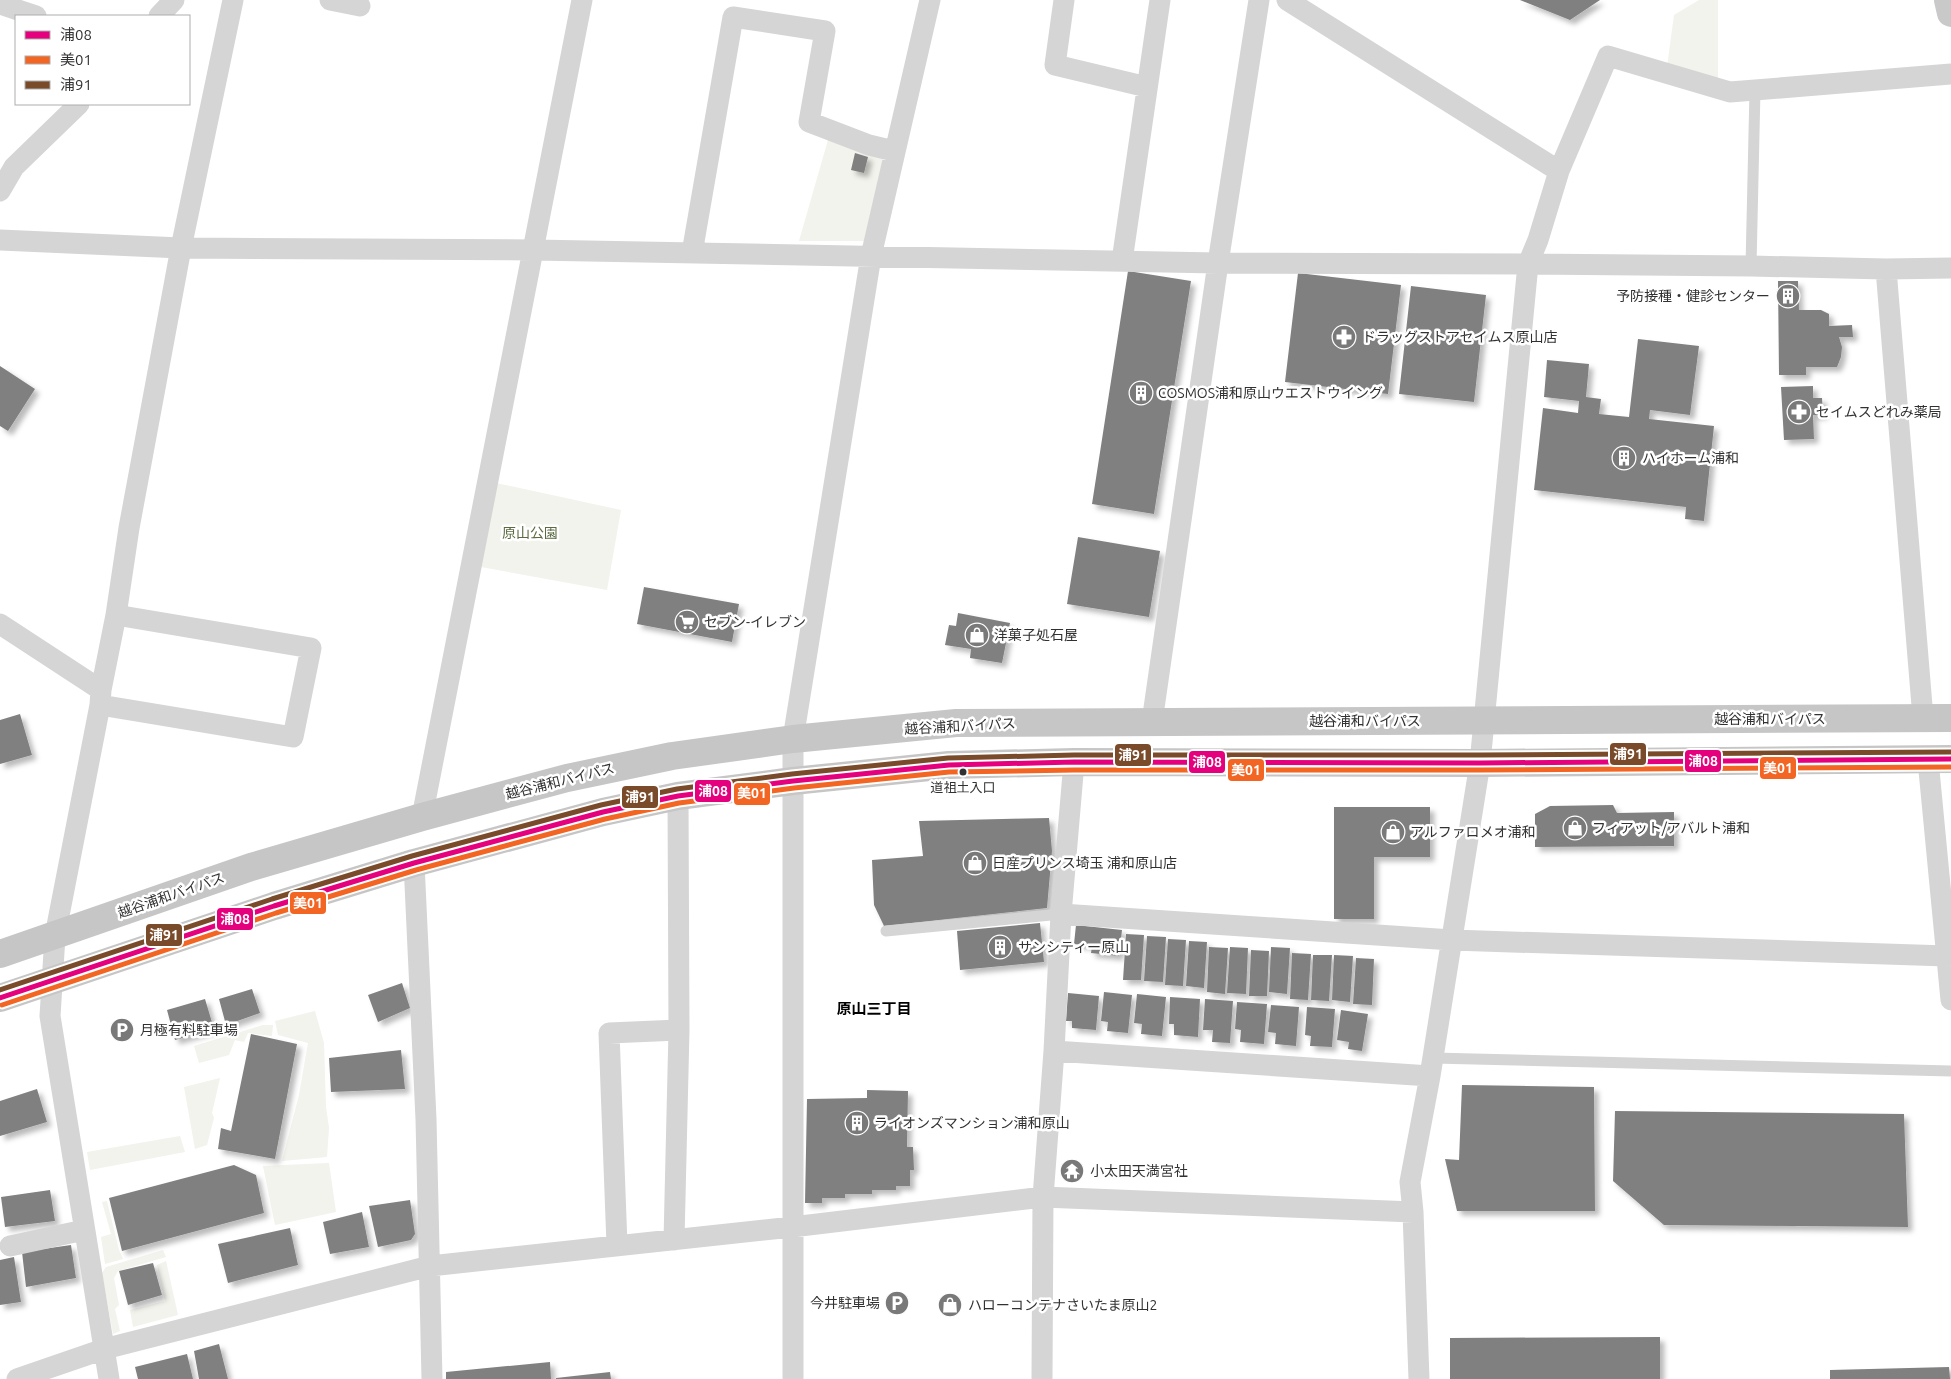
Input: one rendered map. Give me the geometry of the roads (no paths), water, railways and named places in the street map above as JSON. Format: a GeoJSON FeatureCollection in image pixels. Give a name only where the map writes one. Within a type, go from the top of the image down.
{"type":"FeatureCollection","features":[{"type":"Feature","properties":{"kind":"highway","name":"越谷浦和バイパス"},"geometry":{"type":"LineString","coordinates":[[0,954],[251,867],[422,817],[586,774],[672,756],[793,739],[956,723],[1951,718]]}},
{"type":"Feature","properties":{"kind":"highway"},"geometry":{"type":"LineString","coordinates":[[0,998],[274,906],[414,863],[603,812],[678,796],[793,781],[949,765],[1074,762],[1480,763],[1939,759]]}},
{"type":"Feature","properties":{"kind":"main road"},"geometry":{"type":"LineString","coordinates":[[1948,0],[1951,13]]}},
{"type":"Feature","properties":{"kind":"street"},"geometry":{"type":"LineString","coordinates":[[160,15],[174,0]]}},
{"type":"Feature","properties":{"kind":"street"},"geometry":{"type":"LineString","coordinates":[[109,1379],[50,1016],[55,936],[116,615],[129,528],[181,248],[233,0]]}},
{"type":"Feature","properties":{"kind":"street"},"geometry":{"type":"LineString","coordinates":[[330,0],[360,6]]}},
{"type":"Feature","properties":{"kind":"street"},"geometry":{"type":"LineString","coordinates":[[422,817],[582,0]]}},
{"type":"Feature","properties":{"kind":"street"},"geometry":{"type":"LineString","coordinates":[[793,1379],[793,739],[871,256],[930,0]]}},
{"type":"Feature","properties":{"kind":"street"},"geometry":{"type":"LineString","coordinates":[[1064,0],[1055,65],[1147,87]]}},
{"type":"Feature","properties":{"kind":"street"},"geometry":{"type":"LineString","coordinates":[[1122,261],[1160,0]]}},
{"type":"Feature","properties":{"kind":"street"},"geometry":{"type":"LineString","coordinates":[[1152,722],[1258,0]]}},
{"type":"Feature","properties":{"kind":"street"},"geometry":{"type":"LineString","coordinates":[[1287,0],[1559,171]]}},
{"type":"Feature","properties":{"kind":"street"},"geometry":{"type":"LineString","coordinates":[[0,4],[33,15]]}},
{"type":"Feature","properties":{"kind":"street"},"geometry":{"type":"LineString","coordinates":[[692,253],[733,17],[825,31],[809,122],[869,145],[894,151]]}},
{"type":"Feature","properties":{"kind":"street"},"geometry":{"type":"LineString","coordinates":[[1419,1379],[1413,1212],[1410,1182],[1431,1067],[1480,763],[1528,264],[1538,240],[1559,171],[1608,56],[1730,92],[1951,74]]}},
{"type":"Feature","properties":{"kind":"street"},"geometry":{"type":"LineString","coordinates":[[0,191],[14,167],[78,105]]}},
{"type":"Feature","properties":{"kind":"street"},"geometry":{"type":"LineString","coordinates":[[0,240],[181,248],[534,250],[1218,263],[1951,268]]}},
{"type":"Feature","properties":{"kind":"street"},"geometry":{"type":"LineString","coordinates":[[1886,269],[1923,718]]}},
{"type":"Feature","properties":{"kind":"street"},"geometry":{"type":"LineString","coordinates":[[0,624],[100,698],[293,737],[311,648],[116,615]]}},
{"type":"Feature","properties":{"kind":"street"},"geometry":{"type":"LineString","coordinates":[[1939,759],[1947,956],[1951,1000]]}},
{"type":"Feature","properties":{"kind":"street"},"geometry":{"type":"LineString","coordinates":[[1042,1379],[1043,1197],[1054,1051],[1061,914],[1074,762]]}},
{"type":"Feature","properties":{"kind":"street"},"geometry":{"type":"LineString","coordinates":[[674,1240],[679,1030],[678,796]]}},
{"type":"Feature","properties":{"kind":"street"},"geometry":{"type":"LineString","coordinates":[[414,863],[426,1119],[432,1379]]}},
{"type":"Feature","properties":{"kind":"street"},"geometry":{"type":"LineString","coordinates":[[1061,914],[1452,940],[1947,956]]}},
{"type":"Feature","properties":{"kind":"street"},"geometry":{"type":"LineString","coordinates":[[617,1246],[609,1033],[679,1030]]}},
{"type":"Feature","properties":{"kind":"street"},"geometry":{"type":"LineString","coordinates":[[1054,1051],[1431,1067]]}},
{"type":"Feature","properties":{"kind":"street"},"geometry":{"type":"LineString","coordinates":[[17,1379],[104,1349],[430,1266],[792,1227],[1043,1197],[1413,1212]]}},
{"type":"Feature","properties":{"kind":"street"},"geometry":{"type":"LineString","coordinates":[[10,1246],[84,1230]]}},
{"type":"Feature","properties":{"kind":"lane"},"geometry":{"type":"LineString","coordinates":[[1751,266],[1755,90]]}},
{"type":"Feature","properties":{"kind":"lane"},"geometry":{"type":"LineString","coordinates":[[886,931],[1061,914]]}},
{"type":"Feature","properties":{"kind":"lane"},"geometry":{"type":"LineString","coordinates":[[1431,1067],[1951,1071]]}},
{"type":"Feature","properties":{"kind":"place","name":"予防接種・健診センター"},"geometry":{"type":"Point","coordinates":[1788,296]}},
{"type":"Feature","properties":{"kind":"place","name":"ドラッグストアセイムス原山店"},"geometry":{"type":"Point","coordinates":[1344,337]}},
{"type":"Feature","properties":{"kind":"place","name":"COSMOS浦和原山ウエストウイング"},"geometry":{"type":"Point","coordinates":[1141,393]}},
{"type":"Feature","properties":{"kind":"place","name":"セイムスどれみ薬局"},"geometry":{"type":"Point","coordinates":[1799,412]}},
{"type":"Feature","properties":{"kind":"place","name":"ハイホーム浦和"},"geometry":{"type":"Point","coordinates":[1624,458]}},
{"type":"Feature","properties":{"kind":"place","name":"セブン-イレブン"},"geometry":{"type":"Point","coordinates":[687,622]}},
{"type":"Feature","properties":{"kind":"place","name":"洋菓子処石屋"},"geometry":{"type":"Point","coordinates":[977,635]}},
{"type":"Feature","properties":{"kind":"place","name":"道祖土入口"},"geometry":{"type":"Point","coordinates":[963,772]}},
{"type":"Feature","properties":{"kind":"place","name":"フィアット/アバルト浦和"},"geometry":{"type":"Point","coordinates":[1575,828]}},
{"type":"Feature","properties":{"kind":"place","name":"アルファロメオ浦和"},"geometry":{"type":"Point","coordinates":[1393,832]}},
{"type":"Feature","properties":{"kind":"place","name":"日産プリンス埼玉 浦和原山店"},"geometry":{"type":"Point","coordinates":[975,863]}},
{"type":"Feature","properties":{"kind":"place","name":"サンシティー原山"},"geometry":{"type":"Point","coordinates":[1000,947]}},
{"type":"Feature","properties":{"kind":"place","name":"月極有料駐車場"},"geometry":{"type":"Point","coordinates":[122,1030]}},
{"type":"Feature","properties":{"kind":"place","name":"ライオンズマンション浦和原山"},"geometry":{"type":"Point","coordinates":[857,1123]}},
{"type":"Feature","properties":{"kind":"place","name":"小太田天満宮社"},"geometry":{"type":"Point","coordinates":[1072,1171]}},
{"type":"Feature","properties":{"kind":"place","name":"今井駐車場"},"geometry":{"type":"Point","coordinates":[897,1303]}},
{"type":"Feature","properties":{"kind":"place","name":"ハローコンテナさいたま原山2"},"geometry":{"type":"Point","coordinates":[950,1305]}},
{"type":"Feature","properties":{"kind":"district","name":"原山三丁目"},"geometry":{"type":"Point","coordinates":[874,1008]}},
{"type":"Feature","properties":{"kind":"park label","name":"原山公園"},"geometry":{"type":"Point","coordinates":[530,533]}}]}
